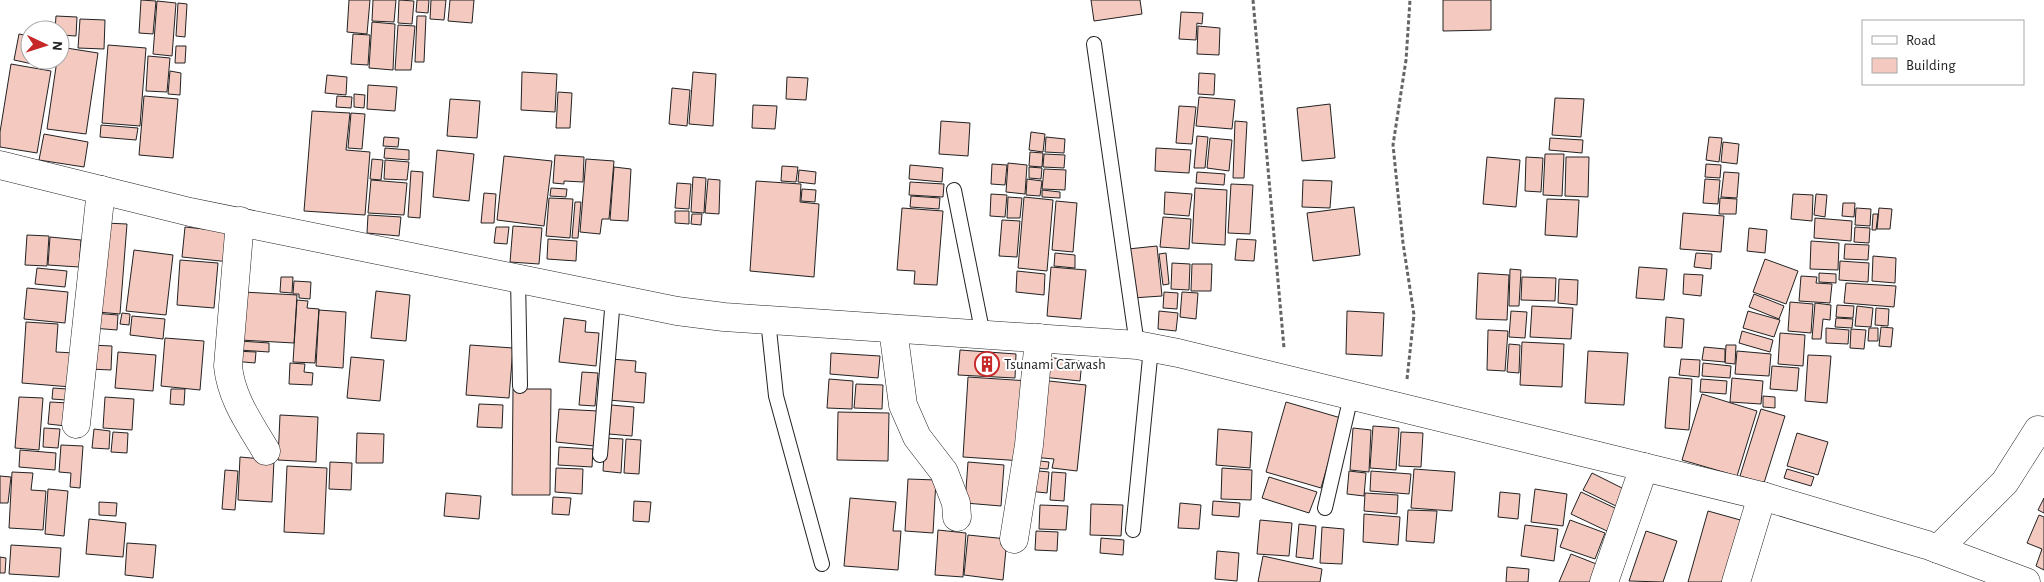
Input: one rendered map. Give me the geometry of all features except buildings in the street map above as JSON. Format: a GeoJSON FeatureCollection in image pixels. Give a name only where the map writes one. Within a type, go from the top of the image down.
{"type":"FeatureCollection","features":[{"type":"Feature","properties":{"kind":"street"},"geometry":{"type":"LineString","coordinates":[[0,165],[240,222],[677,311],[768,320],[1144,346],[1762,496],[1938,549],[2026,582]]}},
{"type":"Feature","properties":{"kind":"street"},"geometry":{"type":"LineString","coordinates":[[76,424],[101,190]]}},
{"type":"Feature","properties":{"kind":"street"},"geometry":{"type":"LineString","coordinates":[[240,222],[228,366],[230,384],[245,417],[266,451]]}},
{"type":"Feature","properties":{"kind":"street"},"geometry":{"type":"LineString","coordinates":[[894,329],[903,405],[917,437],[944,472],[956,503],[956,517]]}},
{"type":"Feature","properties":{"kind":"street"},"geometry":{"type":"LineString","coordinates":[[1014,538],[1029,444],[1039,338]]}},
{"type":"Feature","properties":{"kind":"street"},"geometry":{"type":"LineString","coordinates":[[1938,549],[2005,482],[2038,430]]}},
{"type":"Feature","properties":{"kind":"street"},"geometry":{"type":"LineString","coordinates":[[1604,582],[1644,467]]}},
{"type":"Feature","properties":{"kind":"street"},"geometry":{"type":"LineString","coordinates":[[1736,582],[1762,496]]}},
{"type":"Feature","properties":{"kind":"lane"},"geometry":{"type":"LineString","coordinates":[[1094,44],[1144,346],[1134,530]]}},
{"type":"Feature","properties":{"kind":"lane"},"geometry":{"type":"LineString","coordinates":[[954,190],[983,335]]}},
{"type":"Feature","properties":{"kind":"lane"},"geometry":{"type":"LineString","coordinates":[[518,278],[520,386]]}},
{"type":"Feature","properties":{"kind":"lane"},"geometry":{"type":"LineString","coordinates":[[600,455],[613,298]]}},
{"type":"Feature","properties":{"kind":"lane"},"geometry":{"type":"LineString","coordinates":[[768,320],[776,396],[822,564]]}},
{"type":"Feature","properties":{"kind":"lane"},"geometry":{"type":"LineString","coordinates":[[1325,508],[1351,396]]}},
{"type":"Feature","properties":{"kind":"path"},"geometry":{"type":"LineString","coordinates":[[1253,0],[1286,380]]}},
{"type":"Feature","properties":{"kind":"path"},"geometry":{"type":"LineString","coordinates":[[1403,408],[1414,315],[1403,243],[1393,145],[1406,60],[1410,0]]}},
{"type":"Feature","properties":{"kind":"place","name":"Tsunami Carwash"},"geometry":{"type":"Point","coordinates":[987,364]}}]}
